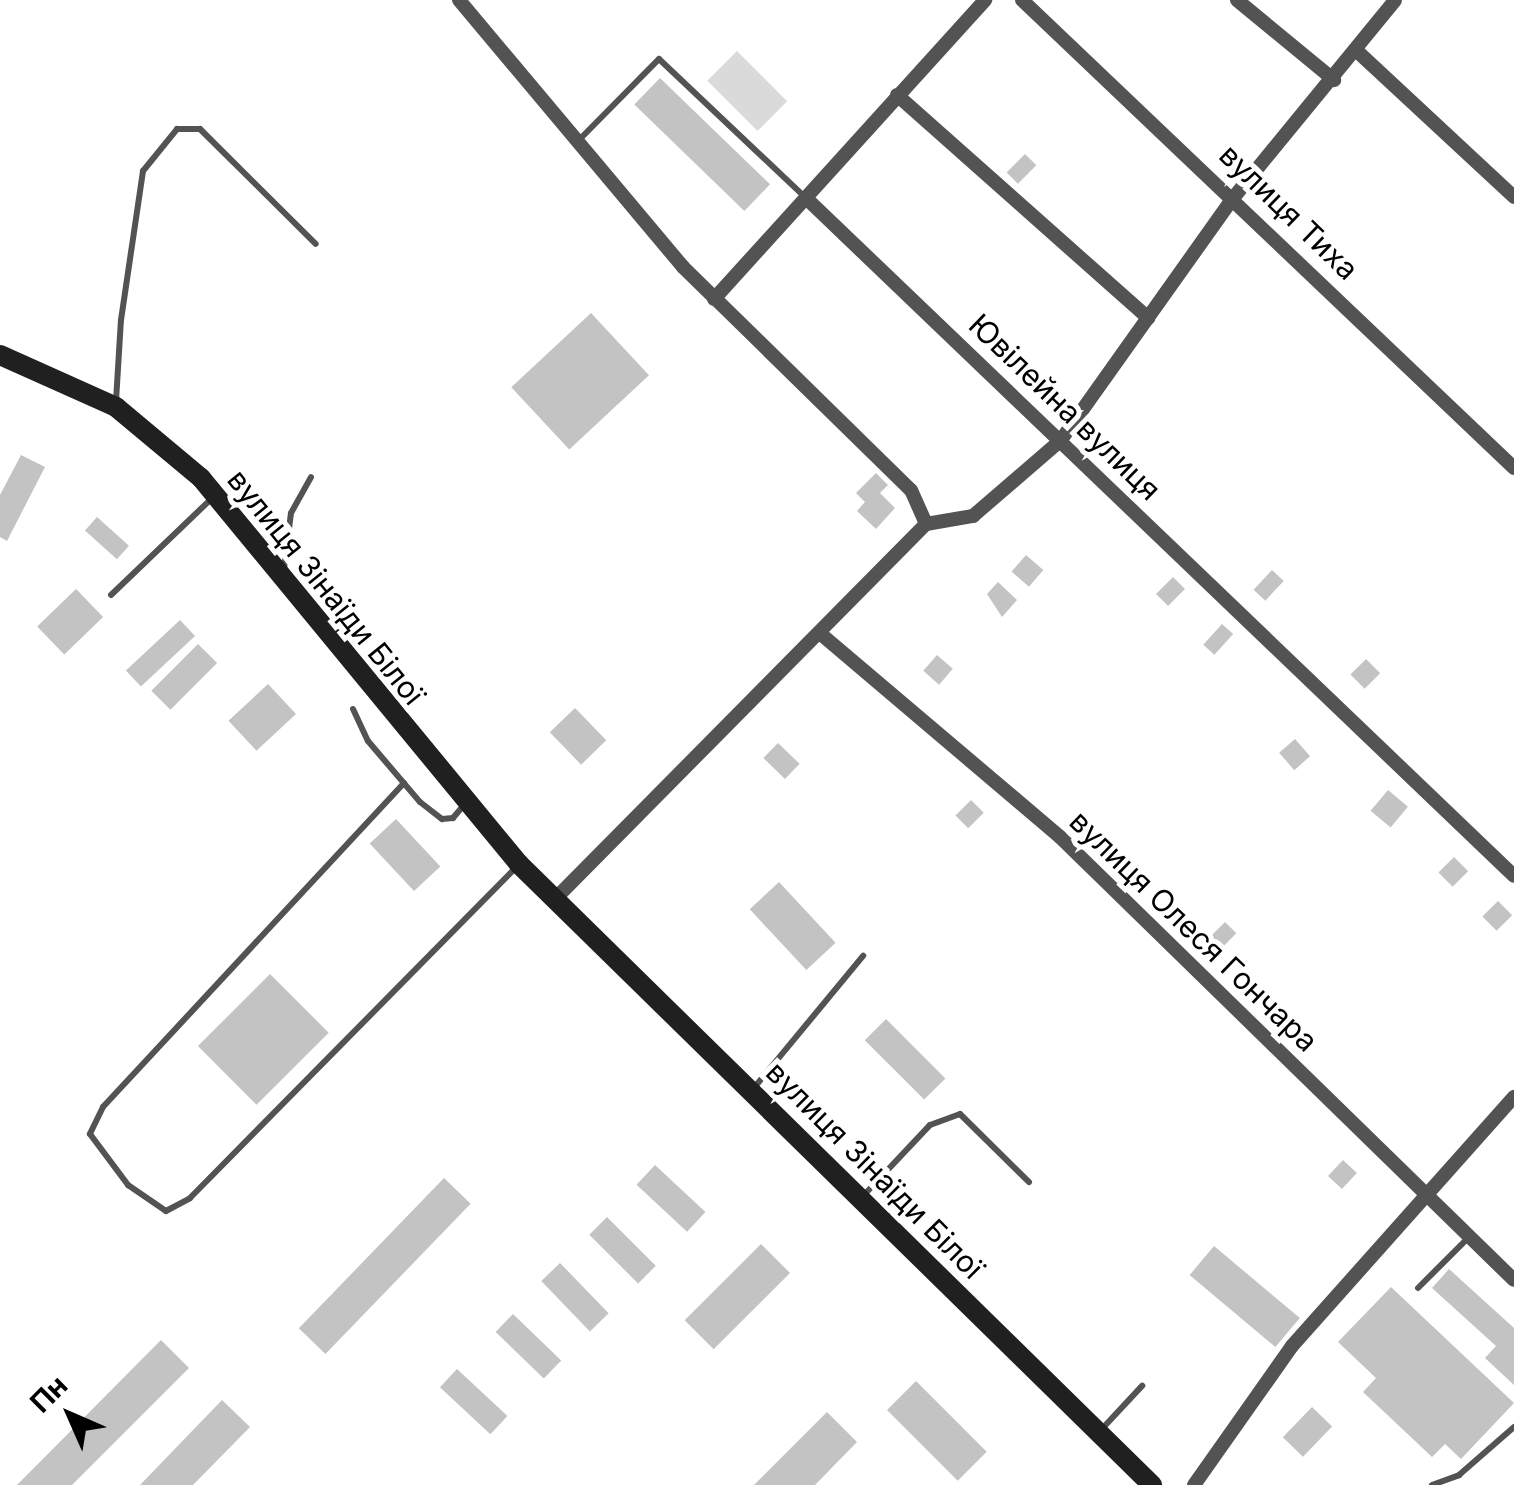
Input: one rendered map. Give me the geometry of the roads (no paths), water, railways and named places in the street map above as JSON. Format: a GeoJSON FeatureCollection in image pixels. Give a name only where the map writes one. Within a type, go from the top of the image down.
{"type":"FeatureCollection","features":[{"type":"Feature","properties":{"kind":"street"},"geometry":{"type":"LineString","coordinates":[[459,0],[714,299],[911,490],[926,524]]}},
{"type":"Feature","properties":{"kind":"street"},"geometry":{"type":"LineString","coordinates":[[714,299],[986,0]]}},
{"type":"Feature","properties":{"kind":"street","name":"вулиця Тиха"},"geometry":{"type":"LineString","coordinates":[[1022,0],[1234,197],[1514,468]]}},
{"type":"Feature","properties":{"kind":"street"},"geometry":{"type":"LineString","coordinates":[[1237,0],[1334,80]]}},
{"type":"Feature","properties":{"kind":"street"},"geometry":{"type":"LineString","coordinates":[[554,900],[822,635],[926,524],[972,516],[1062,440],[1234,197],[1358,52],[1395,0]]}},
{"type":"Feature","properties":{"kind":"street"},"geometry":{"type":"LineString","coordinates":[[1358,52],[1514,197]]}},
{"type":"Feature","properties":{"kind":"street"},"geometry":{"type":"LineString","coordinates":[[897,95],[1148,318]]}},
{"type":"Feature","properties":{"kind":"street","name":"Ювілейна вулиця"},"geometry":{"type":"LineString","coordinates":[[806,198],[1514,876]]}},
{"type":"Feature","properties":{"kind":"street","name":"вулиця Зінаїди Білої"},"geometry":{"type":"LineString","coordinates":[[0,356],[116,407],[168,448],[214,496],[282,585],[464,805],[519,864],[1152,1485]]}},
{"type":"Feature","properties":{"kind":"street","name":"вулиця Олеся Гончара"},"geometry":{"type":"LineString","coordinates":[[822,635],[1060,837],[1514,1280]]}},
{"type":"Feature","properties":{"kind":"street"},"geometry":{"type":"LineString","coordinates":[[1194,1485],[1292,1346],[1514,1097]]}},
{"type":"Feature","properties":{"kind":"lane","name":"Ювілейна вулиця"},"geometry":{"type":"LineString","coordinates":[[579,140],[659,59],[806,198]]}},
{"type":"Feature","properties":{"kind":"lane"},"geometry":{"type":"LineString","coordinates":[[116,407],[120,320],[143,171],[178,129],[200,130],[316,244]]}},
{"type":"Feature","properties":{"kind":"lane"},"geometry":{"type":"LineString","coordinates":[[282,585],[291,513],[311,477]]}},
{"type":"Feature","properties":{"kind":"lane"},"geometry":{"type":"LineString","coordinates":[[111,595],[214,496]]}},
{"type":"Feature","properties":{"kind":"lane"},"geometry":{"type":"LineString","coordinates":[[352,708],[368,741],[442,819],[454,818],[464,805]]}},
{"type":"Feature","properties":{"kind":"lane"},"geometry":{"type":"LineString","coordinates":[[404,783],[103,1107],[90,1134],[140,1194],[166,1211],[190,1198],[519,864]]}},
{"type":"Feature","properties":{"kind":"lane"},"geometry":{"type":"LineString","coordinates":[[752,1090],[863,956]]}},
{"type":"Feature","properties":{"kind":"lane"},"geometry":{"type":"LineString","coordinates":[[860,1200],[930,1125],[960,1114],[1030,1182]]}},
{"type":"Feature","properties":{"kind":"lane"},"geometry":{"type":"LineString","coordinates":[[1418,1288],[1469,1237]]}},
{"type":"Feature","properties":{"kind":"lane"},"geometry":{"type":"LineString","coordinates":[[1099,1432],[1142,1386]]}},
{"type":"Feature","properties":{"kind":"lane"},"geometry":{"type":"LineString","coordinates":[[1432,1485],[1459,1475],[1514,1426]]}}]}
